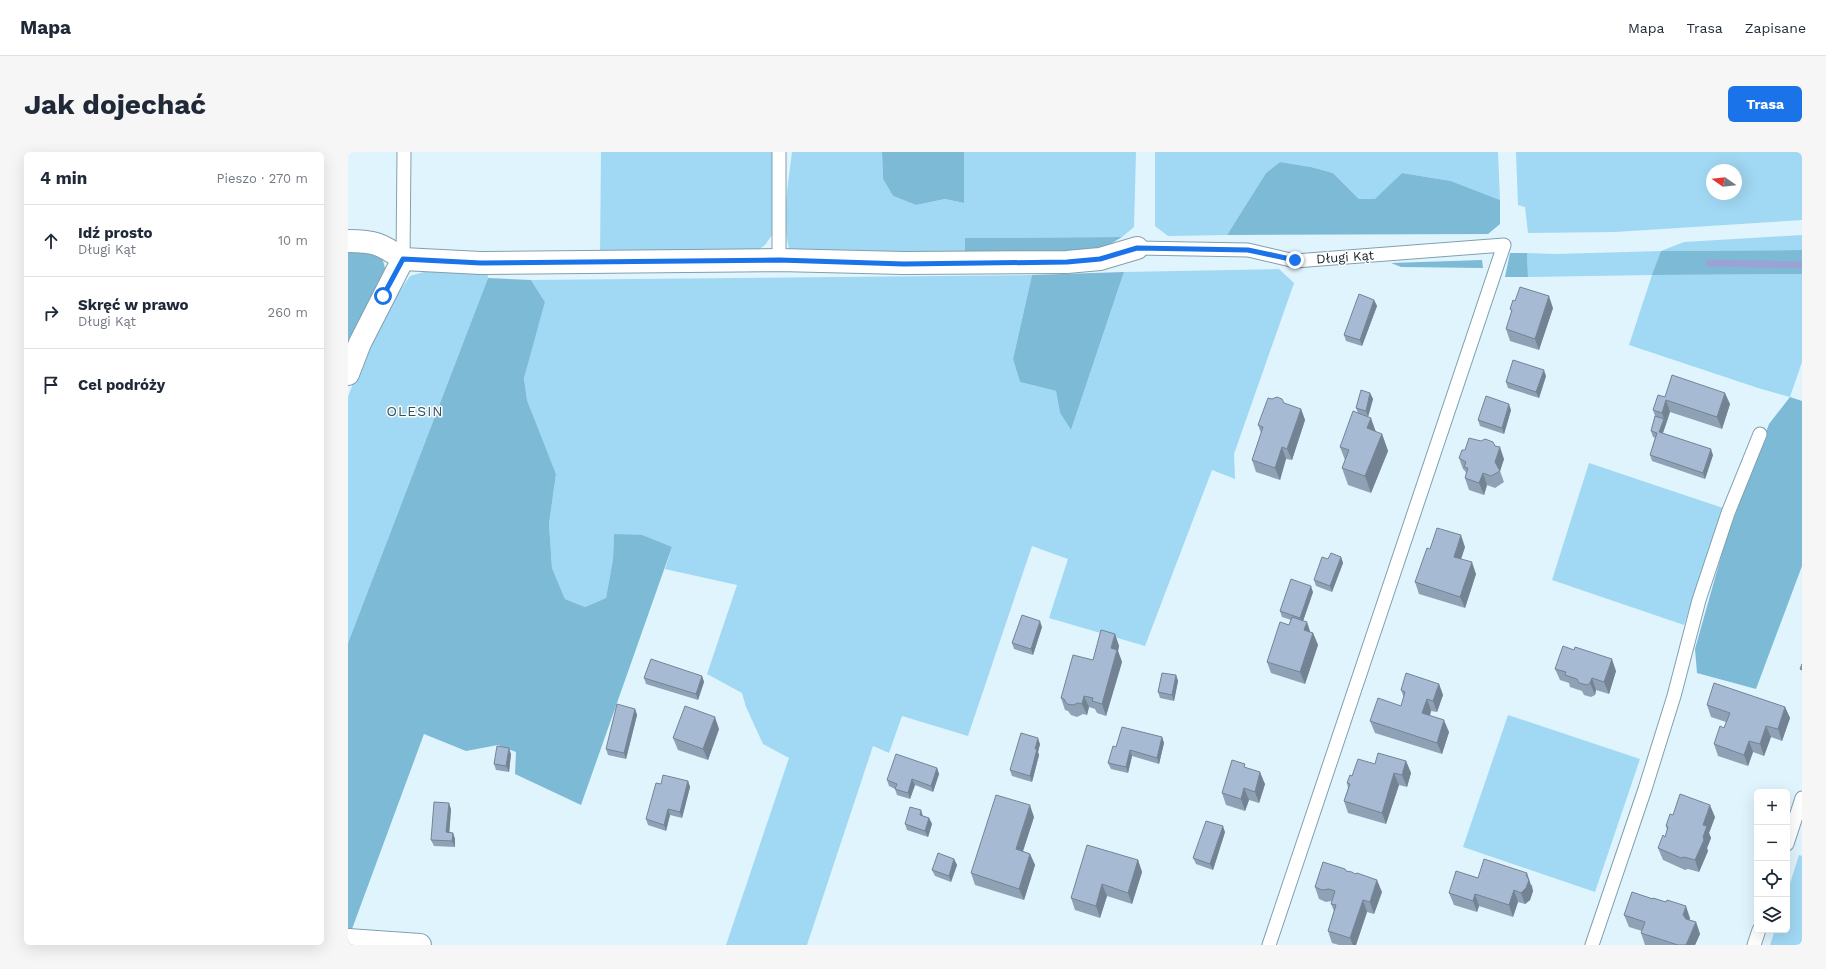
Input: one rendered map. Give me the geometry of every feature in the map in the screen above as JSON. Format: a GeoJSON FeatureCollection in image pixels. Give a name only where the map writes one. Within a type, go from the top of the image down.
{"type":"FeatureCollection","features":[{"type":"Feature","properties":{"kind":"street"},"geometry":{"type":"LineString","coordinates":[[348,241],[369,241],[383,246],[403,259],[360,343],[348,374]]}},
{"type":"Feature","properties":{"kind":"street","name":"Długi Kąt"},"geometry":{"type":"LineString","coordinates":[[403,259],[481,263],[779,260],[904,264],[1067,262],[1100,259],[1137,248]]}},
{"type":"Feature","properties":{"kind":"street"},"geometry":{"type":"LineString","coordinates":[[348,940],[420,945]]}},
{"type":"Feature","properties":{"kind":"lane"},"geometry":{"type":"LineString","coordinates":[[403,259],[404,152]]}},
{"type":"Feature","properties":{"kind":"lane"},"geometry":{"type":"LineString","coordinates":[[779,152],[779,260]]}},
{"type":"Feature","properties":{"kind":"lane","name":"Długi Kąt"},"geometry":{"type":"LineString","coordinates":[[1137,248],[1248,250],[1295,260],[1504,245],[1269,945]]}},
{"type":"Feature","properties":{"kind":"lane"},"geometry":{"type":"LineString","coordinates":[[1592,945],[1645,788],[1674,696],[1699,600],[1728,513],[1760,434]]}},
{"type":"Feature","properties":{"kind":"lane"},"geometry":{"type":"LineString","coordinates":[[1790,835],[1802,798]]}},
{"type":"Feature","properties":{"kind":"lane"},"geometry":{"type":"LineString","coordinates":[[1754,945],[1758,933]]}},
{"type":"Feature","properties":{"kind":"shaded area"},"geometry":{"type":"Polygon","coordinates":[[[601,152],[773,152],[774,232],[765,245],[756,252],[600,256],[601,152]]]}},
{"type":"Feature","properties":{"kind":"shaded area"},"geometry":{"type":"Polygon","coordinates":[[[792,152],[882,152],[883,179],[893,196],[916,205],[945,199],[964,203],[964,152],[1136,152],[1134,227],[1122,237],[965,238],[965,257],[790,253],[787,241],[786,203],[792,152]]]}},
{"type":"Feature","properties":{"kind":"shaded area"},"geometry":{"type":"Polygon","coordinates":[[[882,152],[964,152],[964,203],[945,199],[916,205],[893,196],[883,179],[882,152]]]}},
{"type":"Feature","properties":{"kind":"shaded area"},"geometry":{"type":"Polygon","coordinates":[[[1155,152],[1498,152],[1500,200],[1451,181],[1402,173],[1375,200],[1359,199],[1333,173],[1311,167],[1280,162],[1266,173],[1227,235],[1168,236],[1155,226],[1155,152]]]}},
{"type":"Feature","properties":{"kind":"shaded area"},"geometry":{"type":"Polygon","coordinates":[[[1516,152],[1802,152],[1802,220],[1615,232],[1528,233],[1525,207],[1518,205],[1516,152]]]}},
{"type":"Feature","properties":{"kind":"shaded area"},"geometry":{"type":"Polygon","coordinates":[[[1280,162],[1311,167],[1333,173],[1359,199],[1375,199],[1402,173],[1451,181],[1500,200],[1500,224],[1488,234],[1227,235],[1266,173],[1280,162]]]}},
{"type":"Feature","properties":{"kind":"shaded area"},"geometry":{"type":"Polygon","coordinates":[[[1802,235],[1802,250],[1661,251],[1684,242],[1802,235]]]}},
{"type":"Feature","properties":{"kind":"shaded area"},"geometry":{"type":"Polygon","coordinates":[[[1122,237],[1097,252],[965,257],[965,238],[1122,237]]]}},
{"type":"Feature","properties":{"kind":"shaded area"},"geometry":{"type":"Polygon","coordinates":[[[348,250],[373,250],[382,257],[385,268],[348,355],[348,250]]]}},
{"type":"Feature","properties":{"kind":"shaded area"},"geometry":{"type":"Polygon","coordinates":[[[1802,250],[1802,274],[1652,275],[1661,251],[1802,250]]]}},
{"type":"Feature","properties":{"kind":"shaded area"},"geometry":{"type":"Polygon","coordinates":[[[1661,251],[1653,275],[1802,274],[1802,362],[1790,397],[1758,388],[1629,345],[1652,275],[1528,277],[1527,253],[1556,254],[1661,251]]]}},
{"type":"Feature","properties":{"kind":"shaded area"},"geometry":{"type":"Polygon","coordinates":[[[1510,253],[1527,253],[1528,277],[1505,277],[1510,253]]]}},
{"type":"Feature","properties":{"kind":"shaded area"},"geometry":{"type":"Polygon","coordinates":[[[1482,260],[1483,268],[1401,267],[1391,263],[1482,260]]]}},
{"type":"Feature","properties":{"kind":"shaded area"},"geometry":{"type":"Polygon","coordinates":[[[487,268],[488,278],[348,643],[348,397],[364,354],[385,312],[410,276],[434,269],[487,268]]]}},
{"type":"Feature","properties":{"kind":"shaded area"},"geometry":{"type":"Polygon","coordinates":[[[1279,269],[1294,283],[1234,454],[1235,479],[1212,470],[1145,646],[1049,618],[1068,559],[1032,546],[968,736],[902,716],[889,753],[873,746],[807,945],[726,945],[789,758],[763,744],[746,707],[742,693],[707,674],[737,585],[665,569],[672,547],[614,534],[613,559],[606,598],[585,607],[565,599],[552,568],[549,524],[556,474],[527,400],[524,377],[545,302],[531,280],[1032,275],[1013,359],[1020,382],[1056,391],[1060,413],[1071,430],[1124,272],[1279,269]]]}},
{"type":"Feature","properties":{"kind":"shaded area"},"geometry":{"type":"Polygon","coordinates":[[[1124,272],[1071,430],[1060,413],[1056,391],[1020,382],[1013,359],[1032,275],[1124,272]]]}},
{"type":"Feature","properties":{"kind":"shaded area"},"geometry":{"type":"Polygon","coordinates":[[[488,278],[531,280],[545,302],[524,378],[527,400],[556,474],[549,524],[552,568],[565,599],[585,607],[606,598],[613,559],[614,534],[642,535],[672,547],[581,805],[515,774],[516,752],[498,745],[466,751],[424,734],[352,929],[348,929],[348,643],[488,278]]]}},
{"type":"Feature","properties":{"kind":"shaded area"},"geometry":{"type":"Polygon","coordinates":[[[1790,397],[1802,401],[1802,566],[1756,689],[1697,673],[1695,649],[1726,539],[1769,424],[1790,397]]]}},
{"type":"Feature","properties":{"kind":"shaded area"},"geometry":{"type":"Polygon","coordinates":[[[1589,463],[1723,508],[1684,625],[1552,580],[1589,463]]]}},
{"type":"Feature","properties":{"kind":"shaded area"},"geometry":{"type":"Polygon","coordinates":[[[1508,715],[1640,759],[1595,892],[1463,847],[1508,715]]]}},
{"type":"Feature","properties":{"kind":"shaded area"},"geometry":{"type":"Polygon","coordinates":[[[1799,855],[1802,856],[1802,945],[1770,945],[1774,933],[1790,933],[1790,884],[1799,855]]]}},
{"type":"Feature","properties":{"kind":"building"},"geometry":{"type":"Polygon","coordinates":[[[1520,287],[1549,296],[1535,339],[1506,329],[1512,310],[1510,309],[1513,300],[1515,301],[1520,287]]]}},
{"type":"Feature","properties":{"kind":"building"},"geometry":{"type":"Polygon","coordinates":[[[1359,294],[1374,300],[1360,340],[1344,335],[1359,294]]]}},
{"type":"Feature","properties":{"kind":"building"},"geometry":{"type":"Polygon","coordinates":[[[1513,360],[1544,370],[1536,392],[1506,382],[1513,360]]]}},
{"type":"Feature","properties":{"kind":"building"},"geometry":{"type":"Polygon","coordinates":[[[1672,375],[1725,393],[1717,417],[1666,400],[1662,413],[1653,410],[1658,395],[1665,397],[1672,375]]]}},
{"type":"Feature","properties":{"kind":"building"},"geometry":{"type":"Polygon","coordinates":[[[1361,390],[1370,393],[1366,411],[1356,408],[1361,390]]]}},
{"type":"Feature","properties":{"kind":"building"},"geometry":{"type":"Polygon","coordinates":[[[1486,396],[1509,404],[1502,428],[1478,420],[1486,396]]]}},
{"type":"Feature","properties":{"kind":"building"},"geometry":{"type":"Polygon","coordinates":[[[1277,397],[1282,399],[1284,403],[1301,409],[1287,449],[1282,447],[1275,468],[1252,460],[1263,427],[1258,425],[1268,398],[1272,399],[1277,397]]]}},
{"type":"Feature","properties":{"kind":"building"},"geometry":{"type":"Polygon","coordinates":[[[1353,411],[1371,418],[1367,428],[1382,434],[1365,476],[1342,468],[1349,450],[1340,447],[1353,411]]]}},
{"type":"Feature","properties":{"kind":"building"},"geometry":{"type":"Polygon","coordinates":[[[1655,416],[1664,419],[1659,432],[1711,449],[1703,473],[1650,455],[1657,433],[1651,431],[1655,416]]]}},
{"type":"Feature","properties":{"kind":"building"},"geometry":{"type":"Polygon","coordinates":[[[1469,438],[1481,441],[1485,439],[1493,442],[1495,446],[1500,447],[1495,462],[1500,471],[1491,476],[1483,473],[1479,483],[1465,478],[1468,468],[1464,467],[1466,462],[1459,458],[1462,450],[1465,450],[1469,438]]]}},
{"type":"Feature","properties":{"kind":"building"},"geometry":{"type":"Polygon","coordinates":[[[1437,528],[1461,535],[1454,557],[1472,562],[1460,597],[1415,582],[1427,548],[1430,549],[1437,528]]]}},
{"type":"Feature","properties":{"kind":"building"},"geometry":{"type":"Polygon","coordinates":[[[1331,553],[1341,557],[1330,586],[1314,580],[1322,557],[1328,559],[1331,553]]]}},
{"type":"Feature","properties":{"kind":"building"},"geometry":{"type":"Polygon","coordinates":[[[1291,579],[1311,586],[1300,618],[1280,611],[1291,579]]]}},
{"type":"Feature","properties":{"kind":"building"},"geometry":{"type":"Polygon","coordinates":[[[1022,615],[1040,621],[1031,649],[1012,643],[1022,615]]]}},
{"type":"Feature","properties":{"kind":"building"},"geometry":{"type":"Polygon","coordinates":[[[1292,617],[1307,622],[1304,630],[1313,633],[1300,672],[1267,662],[1280,622],[1289,625],[1292,617]]]}},
{"type":"Feature","properties":{"kind":"building"},"geometry":{"type":"Polygon","coordinates":[[[1101,630],[1115,634],[1111,648],[1117,650],[1102,704],[1092,701],[1093,698],[1084,696],[1082,704],[1067,704],[1064,699],[1061,698],[1073,655],[1093,660],[1101,630]]]}},
{"type":"Feature","properties":{"kind":"building"},"geometry":{"type":"Polygon","coordinates":[[[1563,646],[1574,650],[1575,647],[1612,659],[1604,682],[1592,678],[1590,683],[1587,685],[1579,683],[1577,679],[1565,675],[1566,672],[1555,669],[1563,646]]]}},
{"type":"Feature","properties":{"kind":"building"},"geometry":{"type":"Polygon","coordinates":[[[651,659],[702,676],[696,694],[644,678],[651,659]]]}},
{"type":"Feature","properties":{"kind":"building"},"geometry":{"type":"Polygon","coordinates":[[[1162,673],[1176,675],[1172,695],[1158,692],[1162,673]]]}},
{"type":"Feature","properties":{"kind":"building"},"geometry":{"type":"Polygon","coordinates":[[[1406,673],[1439,684],[1433,701],[1427,699],[1422,713],[1444,720],[1437,743],[1370,721],[1378,698],[1401,706],[1405,692],[1401,690],[1406,673]]]}},
{"type":"Feature","properties":{"kind":"building"},"geometry":{"type":"Polygon","coordinates":[[[1714,683],[1785,707],[1778,729],[1766,726],[1760,744],[1749,741],[1744,755],[1714,744],[1720,726],[1724,728],[1730,713],[1707,705],[1714,683]]]}},
{"type":"Feature","properties":{"kind":"building"},"geometry":{"type":"Polygon","coordinates":[[[617,704],[635,709],[624,753],[606,749],[617,704]]]}},
{"type":"Feature","properties":{"kind":"building"},"geometry":{"type":"Polygon","coordinates":[[[685,706],[715,717],[703,749],[673,738],[685,706]]]}},
{"type":"Feature","properties":{"kind":"building"},"geometry":{"type":"Polygon","coordinates":[[[1122,727],[1162,737],[1157,758],[1130,750],[1126,767],[1108,763],[1113,746],[1116,747],[1122,727]]]}},
{"type":"Feature","properties":{"kind":"building"},"geometry":{"type":"Polygon","coordinates":[[[1021,733],[1038,738],[1035,749],[1037,749],[1030,776],[1010,770],[1021,733]]]}},
{"type":"Feature","properties":{"kind":"building"},"geometry":{"type":"Polygon","coordinates":[[[497,746],[509,748],[506,766],[494,764],[497,746]]]}},
{"type":"Feature","properties":{"kind":"building"},"geometry":{"type":"Polygon","coordinates":[[[1378,753],[1406,761],[1402,775],[1394,773],[1382,813],[1344,801],[1350,784],[1347,783],[1350,775],[1352,776],[1358,759],[1375,764],[1378,753]]]}},
{"type":"Feature","properties":{"kind":"building"},"geometry":{"type":"Polygon","coordinates":[[[896,754],[937,768],[931,786],[912,779],[908,793],[895,789],[897,784],[887,780],[896,754]]]}},
{"type":"Feature","properties":{"kind":"building"},"geometry":{"type":"Polygon","coordinates":[[[1232,760],[1245,764],[1244,767],[1260,772],[1255,792],[1244,788],[1241,799],[1222,793],[1232,760]]]}},
{"type":"Feature","properties":{"kind":"building"},"geometry":{"type":"Polygon","coordinates":[[[663,775],[688,781],[680,812],[668,809],[664,825],[646,819],[656,783],[661,784],[663,775]]]}},
{"type":"Feature","properties":{"kind":"building"},"geometry":{"type":"Polygon","coordinates":[[[1680,794],[1710,805],[1703,825],[1707,826],[1703,837],[1704,840],[1695,860],[1684,857],[1681,858],[1658,848],[1663,835],[1665,837],[1668,827],[1666,826],[1670,814],[1673,815],[1680,794]]]}},
{"type":"Feature","properties":{"kind":"building"},"geometry":{"type":"Polygon","coordinates":[[[996,795],[1030,805],[1016,849],[1030,854],[1019,889],[971,873],[996,795]]]}},
{"type":"Feature","properties":{"kind":"building"},"geometry":{"type":"Polygon","coordinates":[[[434,802],[449,803],[446,832],[453,833],[452,841],[431,840],[434,802]]]}},
{"type":"Feature","properties":{"kind":"building"},"geometry":{"type":"Polygon","coordinates":[[[910,807],[921,810],[920,815],[929,818],[925,831],[905,824],[910,807]]]}},
{"type":"Feature","properties":{"kind":"building"},"geometry":{"type":"Polygon","coordinates":[[[1206,821],[1223,826],[1210,864],[1193,858],[1206,821]]]}},
{"type":"Feature","properties":{"kind":"building"},"geometry":{"type":"Polygon","coordinates":[[[1087,845],[1138,860],[1128,893],[1102,884],[1096,906],[1071,898],[1087,845]]]}},
{"type":"Feature","properties":{"kind":"building"},"geometry":{"type":"Polygon","coordinates":[[[938,853],[954,859],[949,876],[932,870],[938,853]]]}},
{"type":"Feature","properties":{"kind":"building"},"geometry":{"type":"Polygon","coordinates":[[[1484,859],[1527,873],[1526,875],[1529,880],[1526,888],[1521,893],[1514,890],[1509,905],[1475,894],[1473,901],[1449,893],[1456,871],[1478,878],[1484,859]]]}},
{"type":"Feature","properties":{"kind":"building"},"geometry":{"type":"Polygon","coordinates":[[[1323,862],[1355,874],[1357,873],[1377,880],[1370,902],[1363,900],[1350,938],[1328,931],[1336,905],[1331,904],[1335,891],[1329,889],[1322,890],[1315,887],[1323,862]]]}},
{"type":"Feature","properties":{"kind":"building"},"geometry":{"type":"Polygon","coordinates":[[[1632,892],[1653,899],[1666,902],[1667,900],[1686,906],[1683,915],[1686,919],[1696,922],[1686,945],[1678,945],[1641,933],[1645,922],[1624,915],[1632,892]]]}},
{"type":"Feature","properties":{"kind":"waterway"},"geometry":{"type":"LineString","coordinates":[[1709,263],[1802,265]]}},
{"type":"Feature","properties":{"kind":"district","name":"OLESIN"},"geometry":{"type":"Point","coordinates":[415,411]}},
{"type":"Feature","properties":{"kind":"route"},"geometry":{"type":"LineString","coordinates":[[383,296],[403,259],[481,263],[779,260],[904,264],[1067,262],[1100,259],[1137,248],[1248,250],[1295,260]]}}]}
